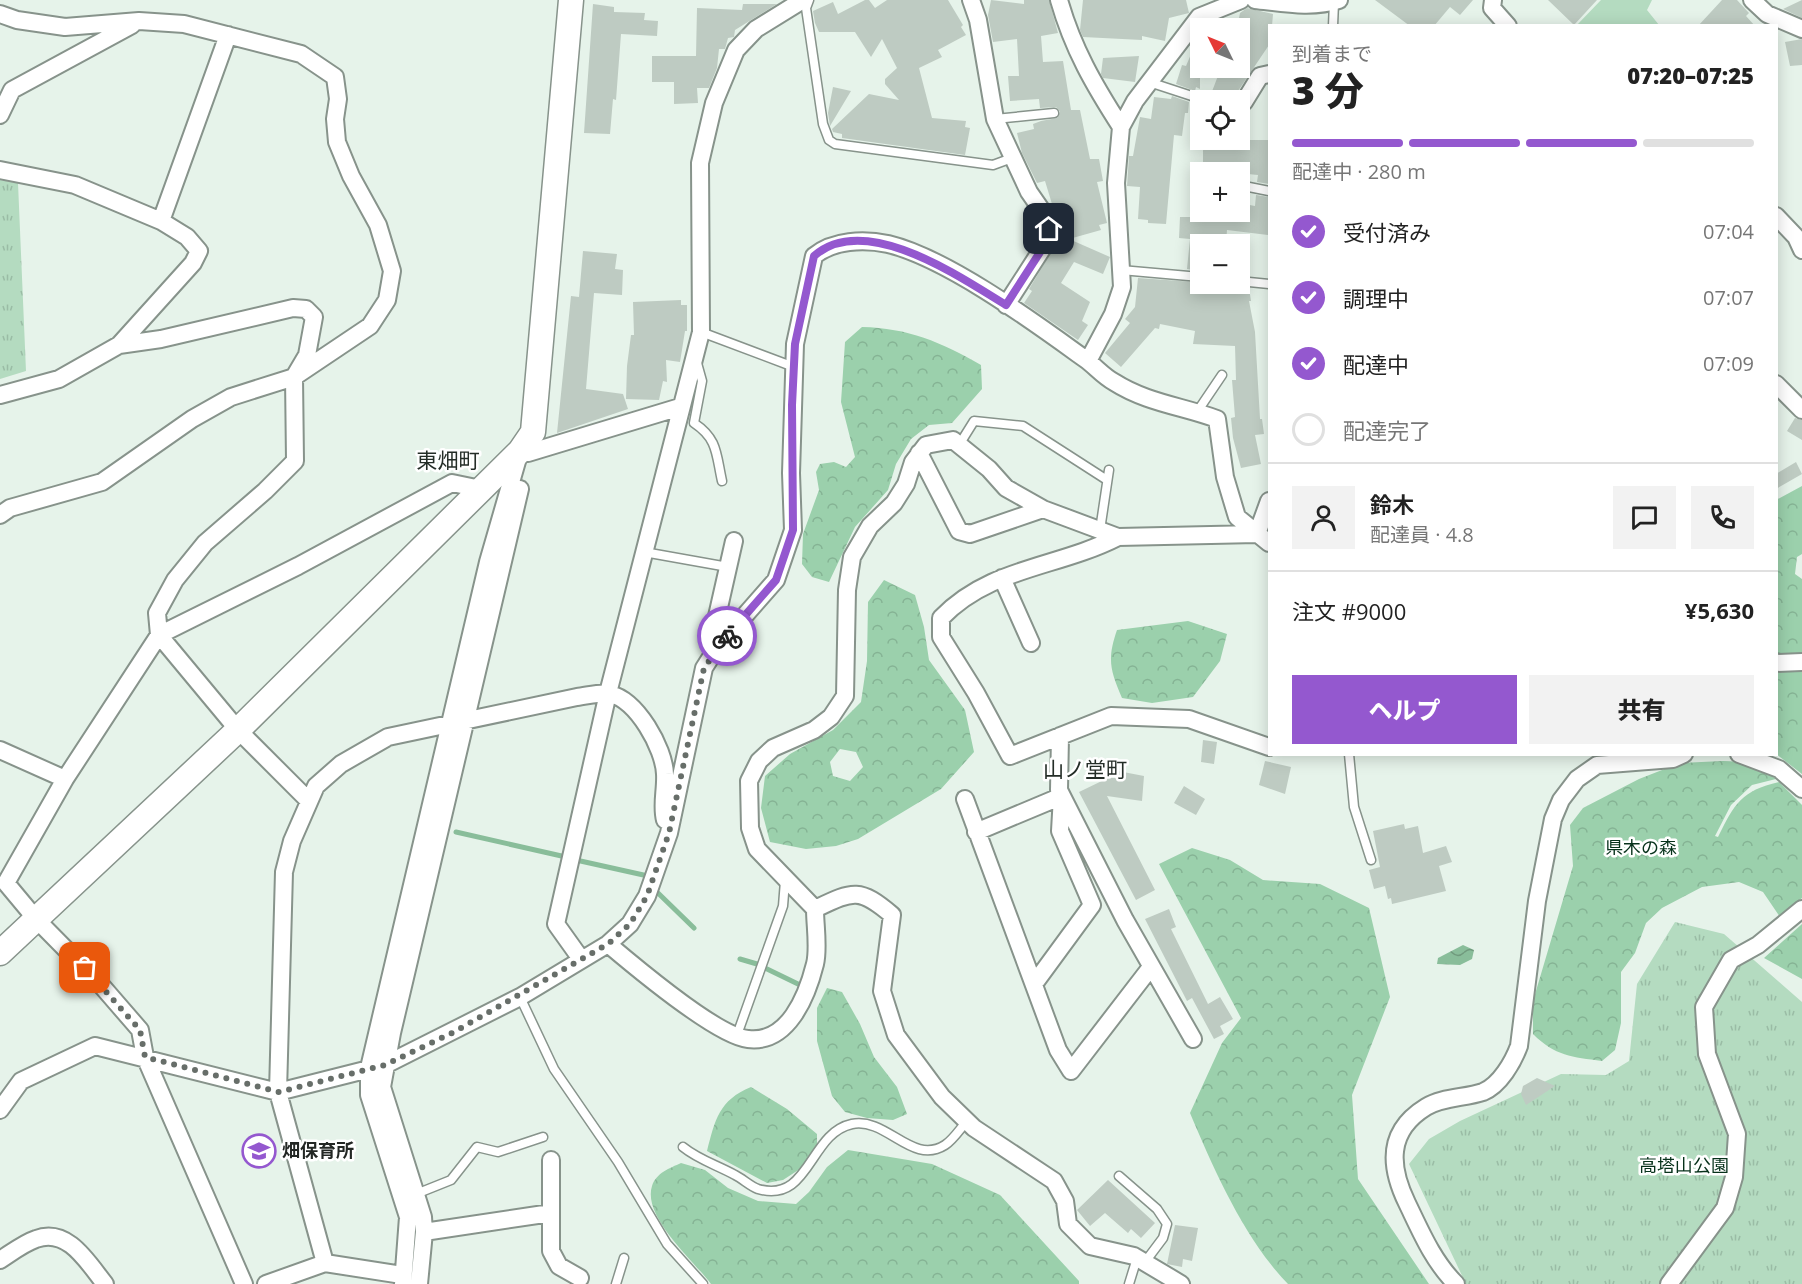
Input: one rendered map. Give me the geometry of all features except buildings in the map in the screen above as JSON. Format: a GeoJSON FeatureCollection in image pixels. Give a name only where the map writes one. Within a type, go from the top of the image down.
{"type":"FeatureCollection","features":[{"type":"Feature","properties":{"kind":"street"},"geometry":{"type":"LineString","coordinates":[[266,1284],[325,1263],[403,1280],[408,1217],[369,1095],[457,724],[488,562],[524,452],[533,432],[571,0]]}},
{"type":"Feature","properties":{"kind":"street"},"geometry":{"type":"LineString","coordinates":[[581,958],[556,924],[608,693],[701,332],[700,163],[714,103],[736,50],[756,29],[803,0]]}},
{"type":"Feature","properties":{"kind":"street"},"geometry":{"type":"LineString","coordinates":[[971,0],[978,20],[995,119],[1029,192],[1045,215],[1049,229],[1044,246],[1006,305]]}},
{"type":"Feature","properties":{"kind":"street"},"geometry":{"type":"LineString","coordinates":[[1059,0],[1069,36],[1091,79],[1121,127]]}},
{"type":"Feature","properties":{"kind":"street"},"geometry":{"type":"LineString","coordinates":[[1088,361],[1113,314],[1122,286],[1116,183],[1121,127],[1149,82],[1199,17],[1241,0]]}},
{"type":"Feature","properties":{"kind":"street"},"geometry":{"type":"LineString","coordinates":[[1255,0],[1304,5],[1337,1]]}},
{"type":"Feature","properties":{"kind":"street"},"geometry":{"type":"LineString","coordinates":[[1493,0],[1492,8],[1506,24]]}},
{"type":"Feature","properties":{"kind":"street"},"geometry":{"type":"LineString","coordinates":[[1752,0],[1767,14],[1802,29]]}},
{"type":"Feature","properties":{"kind":"street"},"geometry":{"type":"LineString","coordinates":[[0,14],[17,20],[65,27],[139,21],[184,24],[301,54],[335,77],[338,99],[335,119],[337,142],[351,176],[378,225],[392,271],[387,300],[370,326],[294,376],[231,397],[192,419],[102,482],[10,508],[0,515]]}},
{"type":"Feature","properties":{"kind":"street"},"geometry":{"type":"LineString","coordinates":[[0,115],[12,90],[139,21]]}},
{"type":"Feature","properties":{"kind":"street"},"geometry":{"type":"LineString","coordinates":[[161,221],[228,35]]}},
{"type":"Feature","properties":{"kind":"street"},"geometry":{"type":"LineString","coordinates":[[1250,92],[1260,76],[1268,74]]}},
{"type":"Feature","properties":{"kind":"street"},"geometry":{"type":"LineString","coordinates":[[0,170],[75,185],[161,221],[187,237],[199,251],[194,263],[119,345],[59,379],[0,395]]}},
{"type":"Feature","properties":{"kind":"street"},"geometry":{"type":"LineString","coordinates":[[1778,218],[1796,237],[1802,250]]}},
{"type":"Feature","properties":{"kind":"street"},"geometry":{"type":"LineString","coordinates":[[0,1110],[21,1082],[95,1046],[279,1092],[377,1067],[520,997],[581,958],[608,944],[630,924],[647,896],[669,833],[704,668],[719,644],[776,580],[793,530],[791,473],[795,344],[814,256],[823,248],[837,243],[888,244],[931,262],[1006,305],[1088,361],[1113,382],[1164,405],[1217,419],[1225,477],[1237,517],[1263,539]]}},
{"type":"Feature","properties":{"kind":"street"},"geometry":{"type":"LineString","coordinates":[[119,345],[161,339],[293,308],[306,309],[314,317],[307,355],[294,376],[295,461],[265,491],[205,543],[175,580],[157,613],[159,635],[237,730],[309,801]]}},
{"type":"Feature","properties":{"kind":"street"},"geometry":{"type":"LineString","coordinates":[[1778,386],[1802,410]]}},
{"type":"Feature","properties":{"kind":"street"},"geometry":{"type":"LineString","coordinates":[[0,953],[237,730],[481,489],[524,452],[680,407]]}},
{"type":"Feature","properties":{"kind":"street"},"geometry":{"type":"LineString","coordinates":[[608,944],[663,990],[747,1040],[773,1036],[790,1022],[815,962],[815,909],[757,849],[750,828],[749,781],[759,761],[773,748],[814,730],[831,717],[845,696],[847,590],[852,557],[870,526],[894,503],[919,453],[926,446],[935,442],[953,440],[989,469],[1006,488],[1043,509],[1118,537],[1263,539]]}},
{"type":"Feature","properties":{"kind":"street"},"geometry":{"type":"LineString","coordinates":[[919,453],[959,531],[969,534],[1043,509]]}},
{"type":"Feature","properties":{"kind":"street"},"geometry":{"type":"LineString","coordinates":[[244,1284],[145,1057],[140,1030],[101,985],[3,883],[65,779],[159,635],[298,567],[452,483],[481,489]]}},
{"type":"Feature","properties":{"kind":"street"},"geometry":{"type":"LineString","coordinates":[[1263,539],[1268,507]]}},
{"type":"Feature","properties":{"kind":"street"},"geometry":{"type":"LineString","coordinates":[[1118,537],[1096,548],[985,584],[955,603],[941,618],[941,637],[976,693],[1010,756],[1112,716],[1190,719],[1268,747]]}},
{"type":"Feature","properties":{"kind":"street"},"geometry":{"type":"LineString","coordinates":[[719,644],[713,634],[734,541]]}},
{"type":"Feature","properties":{"kind":"street"},"geometry":{"type":"LineString","coordinates":[[1002,578],[1031,643]]}},
{"type":"Feature","properties":{"kind":"street"},"geometry":{"type":"LineString","coordinates":[[1778,663],[1802,662]]}},
{"type":"Feature","properties":{"kind":"street"},"geometry":{"type":"LineString","coordinates":[[325,1263],[279,1092],[279,978],[284,872],[292,841],[316,786],[341,764],[388,737],[577,697],[608,693],[621,698],[648,727],[661,748],[665,774],[664,815],[669,833]]}},
{"type":"Feature","properties":{"kind":"street"},"geometry":{"type":"LineString","coordinates":[[1060,736],[1059,790],[1151,967],[1193,1039]]}},
{"type":"Feature","properties":{"kind":"street"},"geometry":{"type":"LineString","coordinates":[[0,750],[65,779]]}},
{"type":"Feature","properties":{"kind":"street"},"geometry":{"type":"LineString","coordinates":[[1456,1284],[1439,1267],[1399,1187],[1393,1165],[1394,1145],[1407,1124],[1426,1106],[1484,1091],[1513,1063],[1519,1046],[1537,900],[1553,819],[1561,800],[1577,779],[1597,765],[1674,756]]}},
{"type":"Feature","properties":{"kind":"street"},"geometry":{"type":"LineString","coordinates":[[1743,756],[1779,769],[1800,786]]}},
{"type":"Feature","properties":{"kind":"street"},"geometry":{"type":"LineString","coordinates":[[976,832],[1062,796]]}},
{"type":"Feature","properties":{"kind":"street"},"geometry":{"type":"LineString","coordinates":[[1037,980],[1092,905],[1060,831],[1062,796]]}},
{"type":"Feature","properties":{"kind":"street"},"geometry":{"type":"LineString","coordinates":[[965,799],[1058,1050],[1071,1071],[1151,967]]}},
{"type":"Feature","properties":{"kind":"street"},"geometry":{"type":"LineString","coordinates":[[815,909],[849,895],[870,897],[892,915],[882,991],[896,1035],[942,1097],[967,1121],[1054,1181],[1065,1201],[1068,1224],[1090,1246],[1141,1260],[1181,1284]]}},
{"type":"Feature","properties":{"kind":"street"},"geometry":{"type":"LineString","coordinates":[[1669,1284],[1725,1208],[1734,1177],[1737,1134],[1707,1054],[1704,1007],[1731,960],[1758,945],[1802,909]]}},
{"type":"Feature","properties":{"kind":"street"},"geometry":{"type":"LineString","coordinates":[[377,1067],[416,1194],[424,1232],[418,1284]]}},
{"type":"Feature","properties":{"kind":"street"},"geometry":{"type":"LineString","coordinates":[[551,1160],[551,1251],[559,1266],[582,1282]]}},
{"type":"Feature","properties":{"kind":"street"},"geometry":{"type":"LineString","coordinates":[[424,1232],[551,1213]]}},
{"type":"Feature","properties":{"kind":"street"},"geometry":{"type":"LineString","coordinates":[[0,1260],[36,1239],[51,1236],[64,1240],[81,1253],[105,1284]]}},
{"type":"Feature","properties":{"kind":"lane"},"geometry":{"type":"LineString","coordinates":[[809,0],[806,8],[823,124],[829,140],[835,144],[993,165],[1012,158]]}},
{"type":"Feature","properties":{"kind":"lane"},"geometry":{"type":"LineString","coordinates":[[1333,24],[1337,1]]}},
{"type":"Feature","properties":{"kind":"lane"},"geometry":{"type":"LineString","coordinates":[[1149,82],[1190,95]]}},
{"type":"Feature","properties":{"kind":"lane"},"geometry":{"type":"LineString","coordinates":[[995,119],[1054,113]]}},
{"type":"Feature","properties":{"kind":"lane"},"geometry":{"type":"LineString","coordinates":[[1250,187],[1268,190]]}},
{"type":"Feature","properties":{"kind":"lane"},"geometry":{"type":"LineString","coordinates":[[1121,270],[1190,276]]}},
{"type":"Feature","properties":{"kind":"lane"},"geometry":{"type":"LineString","coordinates":[[1250,282],[1268,284]]}},
{"type":"Feature","properties":{"kind":"lane"},"geometry":{"type":"LineString","coordinates":[[701,332],[794,367]]}},
{"type":"Feature","properties":{"kind":"lane"},"geometry":{"type":"LineString","coordinates":[[695,354],[702,381],[694,423],[708,433],[714,441],[722,480]]}},
{"type":"Feature","properties":{"kind":"lane"},"geometry":{"type":"LineString","coordinates":[[1197,412],[1222,375]]}},
{"type":"Feature","properties":{"kind":"lane"},"geometry":{"type":"LineString","coordinates":[[959,445],[974,421],[1023,426],[1108,475],[1100,530]]}},
{"type":"Feature","properties":{"kind":"lane"},"geometry":{"type":"LineString","coordinates":[[644,552],[728,567]]}},
{"type":"Feature","properties":{"kind":"lane"},"geometry":{"type":"LineString","coordinates":[[1349,756],[1354,807],[1371,860]]}},
{"type":"Feature","properties":{"kind":"lane"},"geometry":{"type":"LineString","coordinates":[[737,1035],[783,906],[785,877]]}},
{"type":"Feature","properties":{"kind":"lane"},"geometry":{"type":"LineString","coordinates":[[520,997],[554,1069],[618,1162],[667,1244],[703,1284]]}},
{"type":"Feature","properties":{"kind":"lane"},"geometry":{"type":"LineString","coordinates":[[683,1147],[697,1158],[718,1166],[756,1188],[776,1192],[791,1186],[833,1134],[849,1125],[859,1123],[878,1127],[920,1150],[930,1151],[946,1144],[967,1121]]}},
{"type":"Feature","properties":{"kind":"lane"},"geometry":{"type":"LineString","coordinates":[[416,1194],[451,1180],[477,1146],[498,1152],[543,1137]]}},
{"type":"Feature","properties":{"kind":"lane"},"geometry":{"type":"LineString","coordinates":[[1119,1176],[1157,1209],[1167,1224],[1163,1238],[1141,1260],[1129,1284]]}},
{"type":"Feature","properties":{"kind":"lane"},"geometry":{"type":"LineString","coordinates":[[616,1284],[624,1258]]}},
{"type":"Feature","properties":{"kind":"green space"},"geometry":{"type":"Polygon","coordinates":[[[1601,0],[1652,0],[1647,10],[1658,24],[1578,24],[1601,0]]]}},
{"type":"Feature","properties":{"kind":"green space"},"geometry":{"type":"Polygon","coordinates":[[[0,180],[18,183],[26,371],[0,379],[0,180]]]}},
{"type":"Feature","properties":{"kind":"green space"},"geometry":{"type":"Polygon","coordinates":[[[862,327],[909,333],[938,343],[966,357],[981,365],[982,389],[952,423],[929,425],[911,439],[896,464],[888,490],[855,527],[829,582],[812,577],[802,564],[803,534],[819,490],[816,472],[820,464],[834,462],[846,467],[855,457],[841,402],[845,342],[862,327]]]}},
{"type":"Feature","properties":{"kind":"green space"},"geometry":{"type":"Polygon","coordinates":[[[1802,486],[1802,554],[1797,557],[1795,574],[1802,579],[1802,656],[1778,657],[1778,499],[1802,486]]]}},
{"type":"Feature","properties":{"kind":"green space"},"geometry":{"type":"Polygon","coordinates":[[[884,580],[915,595],[924,627],[929,660],[965,710],[974,752],[941,789],[858,839],[836,846],[806,849],[770,842],[761,808],[765,776],[790,754],[833,730],[861,702],[867,661],[868,602],[884,580]],[[840,749],[830,762],[833,776],[850,781],[863,767],[856,752],[840,749]]]}},
{"type":"Feature","properties":{"kind":"green space"},"geometry":{"type":"Polygon","coordinates":[[[1188,621],[1227,634],[1220,661],[1193,697],[1152,703],[1122,698],[1111,664],[1117,630],[1188,621]]]}},
{"type":"Feature","properties":{"kind":"green space"},"geometry":{"type":"Polygon","coordinates":[[[1802,670],[1802,774],[1778,756],[1778,672],[1802,670]]]}},
{"type":"Feature","properties":{"kind":"green space","name":"県木の森"},"geometry":{"type":"Polygon","coordinates":[[[1723,761],[1751,765],[1764,770],[1776,779],[1752,785],[1731,805],[1715,836],[1718,837],[1729,815],[1747,794],[1766,786],[1779,782],[1802,805],[1802,898],[1780,917],[1763,892],[1739,882],[1702,887],[1662,908],[1646,923],[1635,953],[1621,972],[1621,1023],[1615,1050],[1602,1061],[1564,1054],[1549,1047],[1533,1034],[1533,1001],[1573,866],[1570,825],[1583,808],[1639,779],[1680,763],[1723,761]]]}},
{"type":"Feature","properties":{"kind":"green space"},"geometry":{"type":"Polygon","coordinates":[[[1192,848],[1230,860],[1263,880],[1320,884],[1369,908],[1390,997],[1352,1095],[1358,1179],[1429,1284],[1288,1284],[1272,1266],[1244,1226],[1209,1158],[1190,1113],[1222,1043],[1241,1018],[1159,864],[1192,848]]]}},
{"type":"Feature","properties":{"kind":"green space","name":"高塔山公園"},"geometry":{"type":"Polygon","coordinates":[[[1675,922],[1724,934],[1802,1002],[1802,1284],[1466,1284],[1409,1164],[1429,1139],[1460,1121],[1561,1074],[1606,1075],[1629,1061],[1637,984],[1675,922]]]}},
{"type":"Feature","properties":{"kind":"green space"},"geometry":{"type":"Polygon","coordinates":[[[1802,924],[1802,979],[1764,958],[1802,924]]]}},
{"type":"Feature","properties":{"kind":"green space"},"geometry":{"type":"Polygon","coordinates":[[[827,988],[842,992],[860,1024],[874,1057],[897,1087],[907,1114],[893,1120],[867,1118],[845,1112],[832,1096],[817,1041],[817,1008],[827,988]]]}},
{"type":"Feature","properties":{"kind":"green space"},"geometry":{"type":"Polygon","coordinates":[[[751,1087],[787,1109],[817,1134],[817,1145],[803,1167],[783,1180],[767,1183],[707,1151],[720,1112],[732,1098],[751,1087]]]}},
{"type":"Feature","properties":{"kind":"green space"},"geometry":{"type":"Polygon","coordinates":[[[848,1150],[932,1164],[1000,1195],[1079,1281],[1079,1284],[711,1284],[662,1225],[651,1198],[654,1181],[664,1171],[681,1163],[705,1170],[728,1188],[758,1201],[796,1204],[809,1192],[827,1167],[848,1150]]]}},
{"type":"Feature","properties":{"kind":"water"},"geometry":{"type":"Polygon","coordinates":[[[1463,945],[1474,950],[1472,959],[1460,965],[1437,964],[1438,958],[1463,945]]]}},
{"type":"Feature","properties":{"kind":"waterway"},"geometry":{"type":"LineString","coordinates":[[456,832],[566,857]]}},
{"type":"Feature","properties":{"kind":"waterway"},"geometry":{"type":"LineString","coordinates":[[576,860],[648,876]]}},
{"type":"Feature","properties":{"kind":"waterway"},"geometry":{"type":"LineString","coordinates":[[658,893],[694,928]]}},
{"type":"Feature","properties":{"kind":"waterway"},"geometry":{"type":"LineString","coordinates":[[740,959],[757,964]]}},
{"type":"Feature","properties":{"kind":"waterway"},"geometry":{"type":"LineString","coordinates":[[765,968],[798,984]]}},
{"type":"Feature","properties":{"kind":"way so far"},"geometry":{"type":"LineString","coordinates":[[85,968],[140,1030],[145,1057],[279,1092],[385,1065],[454,1032],[520,997],[581,958],[608,944],[630,924],[647,896],[669,833],[704,668],[718,645],[727,636]]}},
{"type":"Feature","properties":{"kind":"place","name":"畑保育所"},"geometry":{"type":"Point","coordinates":[259,1151]}},
{"type":"Feature","properties":{"kind":"district","name":"東畑町"},"geometry":{"type":"Point","coordinates":[448,461]}},
{"type":"Feature","properties":{"kind":"district","name":"山ノ堂町"},"geometry":{"type":"Point","coordinates":[1085,770]}},
{"type":"Feature","properties":{"kind":"route"},"geometry":{"type":"LineString","coordinates":[[727,636],[776,580],[793,530],[791,473],[795,344],[814,256],[823,248],[837,243],[888,244],[931,262],[1006,305],[1044,246],[1049,229]]}}]}
